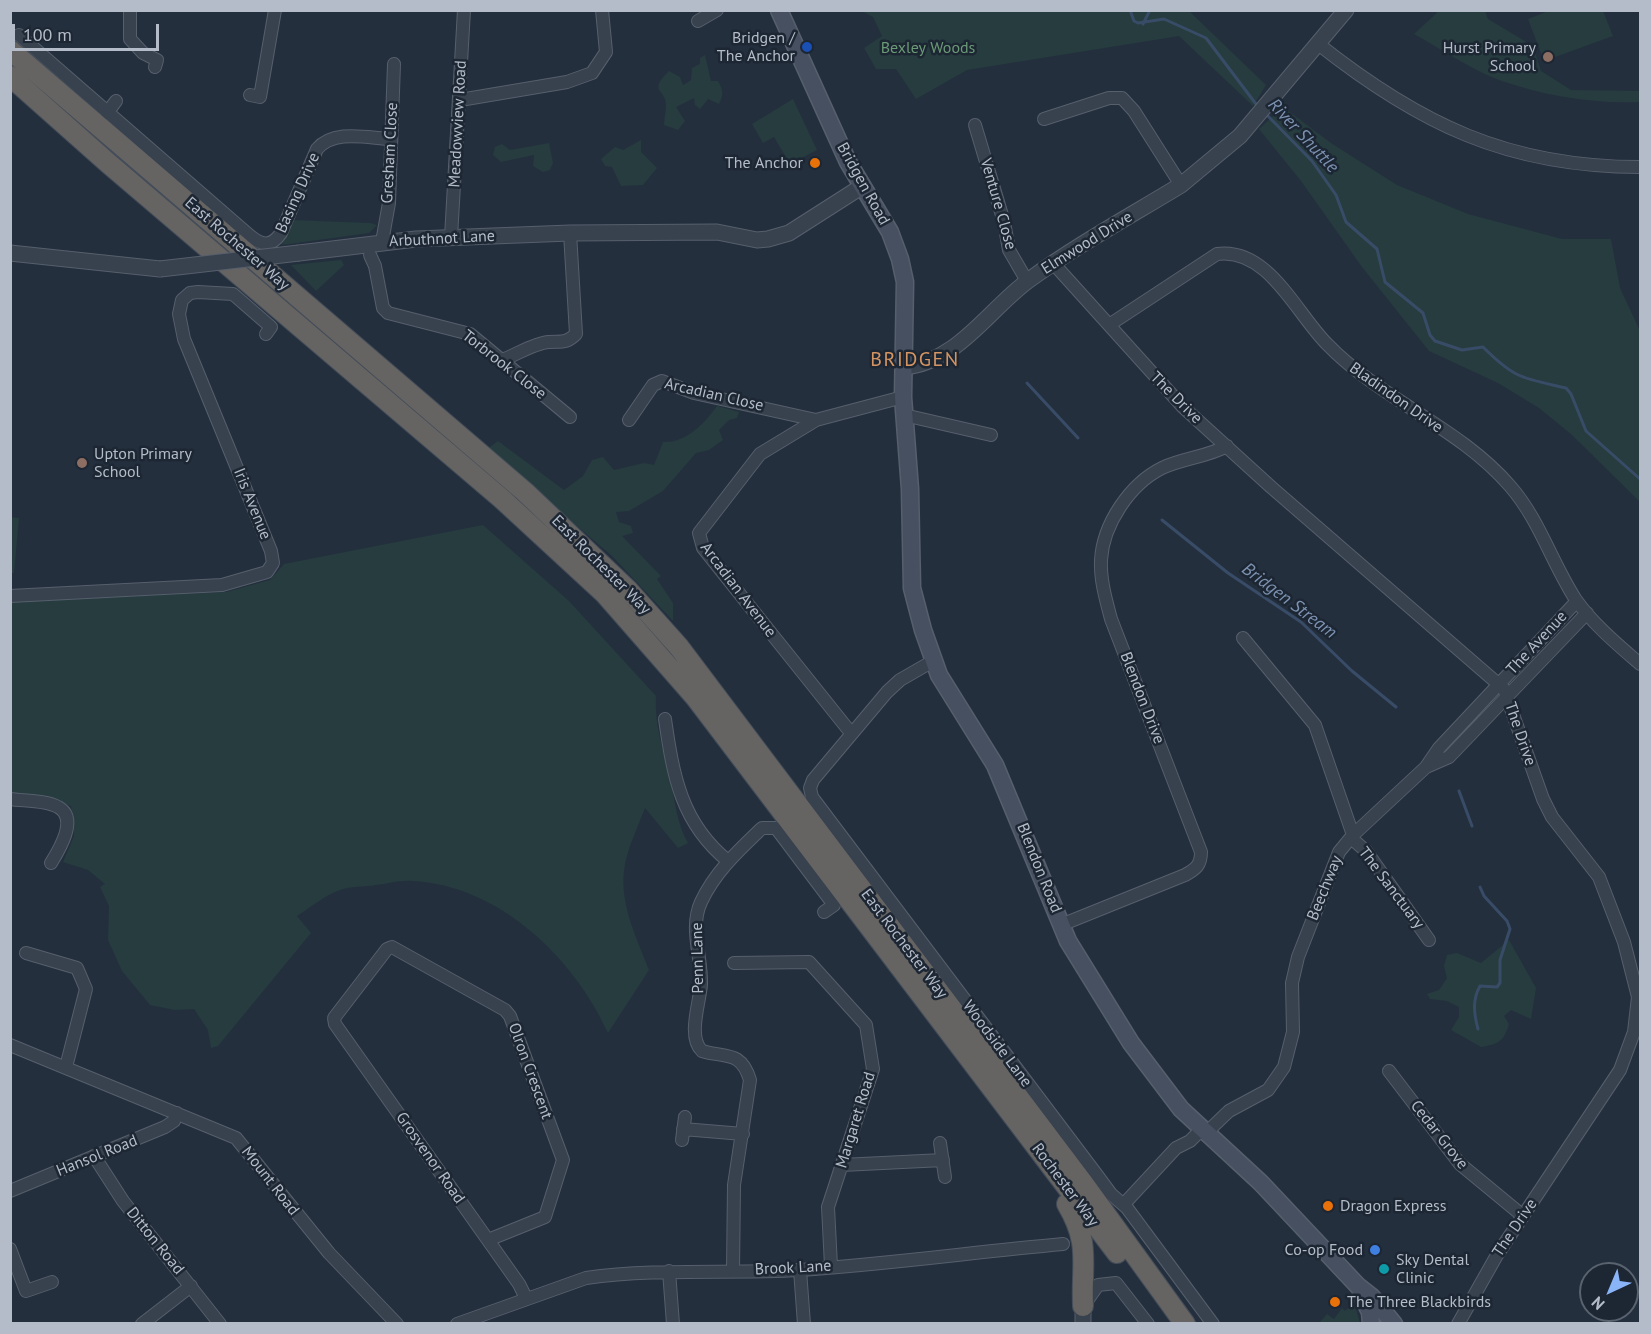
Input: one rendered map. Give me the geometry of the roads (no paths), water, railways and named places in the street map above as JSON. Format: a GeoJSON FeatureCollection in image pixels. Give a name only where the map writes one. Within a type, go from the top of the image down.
{"type":"FeatureCollection","features":[{"type":"Feature","properties":{"kind":"highway","name":"East Rochester Way"},"geometry":{"type":"LineString","coordinates":[[15,42],[517,485],[578,540],[628,590],[679,647],[727,707],[1083,1183]]}},
{"type":"Feature","properties":{"kind":"highway","name":"East Rochester Way"},"geometry":{"type":"LineString","coordinates":[[10,76],[108,164],[502,499],[605,594],[696,698],[960,1046]]}},
{"type":"Feature","properties":{"kind":"highway"},"geometry":{"type":"LineString","coordinates":[[10,93],[76,147],[108,164]]}},
{"type":"Feature","properties":{"kind":"highway","name":"Rochester Way"},"geometry":{"type":"LineString","coordinates":[[960,1046],[1169,1323]]}},
{"type":"Feature","properties":{"kind":"highway"},"geometry":{"type":"LineString","coordinates":[[960,1046],[980,1085],[1062,1195],[1080,1226],[1084,1245],[1083,1315]]}},
{"type":"Feature","properties":{"kind":"highway","name":"Rochester Way"},"geometry":{"type":"LineString","coordinates":[[1083,1183],[1185,1323]]}},
{"type":"Feature","properties":{"kind":"highway"},"geometry":{"type":"LineString","coordinates":[[1083,1183],[1107,1207],[1197,1323]]}},
{"type":"Feature","properties":{"kind":"main road","name":"Bridgen Road"},"geometry":{"type":"LineString","coordinates":[[779,10],[861,187],[890,232],[900,259],[905,293],[904,367]]}},
{"type":"Feature","properties":{"kind":"main road","name":"Blendon Road"},"geometry":{"type":"LineString","coordinates":[[904,367],[903,397],[910,489],[912,588],[933,661],[995,765],[1077,959],[1131,1043],[1169,1094],[1203,1132],[1261,1183],[1358,1286],[1372,1297],[1394,1323]]}},
{"type":"Feature","properties":{"kind":"main road","name":"Blendon Road"},"geometry":{"type":"LineString","coordinates":[[1358,1286],[1370,1312],[1371,1323]]}},
{"type":"Feature","properties":{"kind":"street"},"geometry":{"type":"LineString","coordinates":[[130,10],[129,34],[133,44],[149,57],[157,60]]}},
{"type":"Feature","properties":{"kind":"street"},"geometry":{"type":"LineString","coordinates":[[260,97],[275,10]]}},
{"type":"Feature","properties":{"kind":"street","name":"Meadowview Road"},"geometry":{"type":"LineString","coordinates":[[451,237],[464,10]]}},
{"type":"Feature","properties":{"kind":"street"},"geometry":{"type":"LineString","coordinates":[[460,100],[567,82],[592,73],[606,52],[602,10]]}},
{"type":"Feature","properties":{"kind":"street"},"geometry":{"type":"LineString","coordinates":[[701,16],[717,10]]}},
{"type":"Feature","properties":{"kind":"street","name":"Elmwood Drive"},"geometry":{"type":"LineString","coordinates":[[904,367],[932,362],[952,349],[1027,281],[1180,185],[1221,153],[1251,123],[1346,10]]}},
{"type":"Feature","properties":{"kind":"street","name":"Basing Drive"},"geometry":{"type":"LineString","coordinates":[[15,42],[107,113],[249,235],[264,244],[270,244],[281,233],[317,148],[323,142],[333,136],[391,139]]}},
{"type":"Feature","properties":{"kind":"street"},"geometry":{"type":"LineString","coordinates":[[1317,43],[1359,76],[1409,109],[1462,135],[1525,156],[1593,167],[1641,167]]}},
{"type":"Feature","properties":{"kind":"street","name":"Gresham Close"},"geometry":{"type":"LineString","coordinates":[[382,242],[389,202],[394,64]]}},
{"type":"Feature","properties":{"kind":"street"},"geometry":{"type":"LineString","coordinates":[[1044,119],[1109,98],[1122,98],[1134,111],[1180,185]]}},
{"type":"Feature","properties":{"kind":"street"},"geometry":{"type":"LineString","coordinates":[[107,113],[116,101]]}},
{"type":"Feature","properties":{"kind":"street","name":"Venture Close"},"geometry":{"type":"LineString","coordinates":[[975,125],[1004,222],[1009,250],[1027,281]]}},
{"type":"Feature","properties":{"kind":"street","name":"Arbuthnot Lane"},"geometry":{"type":"LineString","coordinates":[[10,253],[160,269],[382,242],[451,237],[717,232],[768,239],[795,230],[861,187]]}},
{"type":"Feature","properties":{"kind":"street"},"geometry":{"type":"LineString","coordinates":[[502,360],[549,342],[560,344],[570,341],[576,334],[570,233]]}},
{"type":"Feature","properties":{"kind":"street","name":"Bladindon Drive"},"geometry":{"type":"LineString","coordinates":[[1109,325],[1206,259],[1217,254],[1228,252],[1258,262],[1303,318],[1347,363],[1386,394],[1441,428],[1508,483],[1521,500],[1577,601],[1641,664]]}},
{"type":"Feature","properties":{"kind":"street","name":"Torbrook Close"},"geometry":{"type":"LineString","coordinates":[[370,255],[375,266],[383,308],[388,313],[464,331],[570,417]]}},
{"type":"Feature","properties":{"kind":"street","name":"The Drive"},"geometry":{"type":"LineString","coordinates":[[1053,263],[1163,387],[1271,487],[1499,683],[1508,696],[1543,799],[1552,817],[1599,877],[1607,893],[1624,942],[1639,997],[1634,1032],[1620,1070],[1482,1278],[1458,1323]]}},
{"type":"Feature","properties":{"kind":"street","name":"Iris Avenue"},"geometry":{"type":"LineString","coordinates":[[10,596],[222,585],[267,572],[273,562],[271,551],[184,339],[179,314],[182,300],[190,293],[198,292],[233,294],[271,327],[266,334]]}},
{"type":"Feature","properties":{"kind":"street","name":"Arcadian Close"},"geometry":{"type":"LineString","coordinates":[[629,420],[653,385],[662,381],[694,393],[816,420]]}},
{"type":"Feature","properties":{"kind":"street","name":"Arcadian Avenue"},"geometry":{"type":"LineString","coordinates":[[851,733],[702,548],[699,533],[752,462],[816,420],[903,397]]}},
{"type":"Feature","properties":{"kind":"street"},"geometry":{"type":"LineString","coordinates":[[904,415],[991,435]]}},
{"type":"Feature","properties":{"kind":"street","name":"Blendon Drive"},"geometry":{"type":"LineString","coordinates":[[1061,925],[1185,875],[1194,870],[1201,860],[1201,852],[1111,619],[1102,579],[1101,560],[1105,541],[1117,512],[1149,477],[1172,464],[1215,453],[1227,446]]}},
{"type":"Feature","properties":{"kind":"street","name":"The Avenue"},"geometry":{"type":"LineString","coordinates":[[1352,836],[1426,767],[1439,748],[1577,601]]}},
{"type":"Feature","properties":{"kind":"street","name":"The Avenue"},"geometry":{"type":"LineString","coordinates":[[1426,767],[1449,758],[1587,613]]}},
{"type":"Feature","properties":{"kind":"street"},"geometry":{"type":"LineString","coordinates":[[1243,638],[1316,725],[1352,836]]}},
{"type":"Feature","properties":{"kind":"street","name":"Woodside Lane"},"geometry":{"type":"LineString","coordinates":[[933,661],[900,680],[851,733],[813,780],[810,788],[812,797],[1111,1194],[1124,1204],[1213,1323]]}},
{"type":"Feature","properties":{"kind":"street"},"geometry":{"type":"LineString","coordinates":[[665,719],[671,761],[685,807],[710,846],[728,861]]}},
{"type":"Feature","properties":{"kind":"street"},"geometry":{"type":"LineString","coordinates":[[10,799],[58,806],[64,812],[67,828],[65,838],[51,863]]}},
{"type":"Feature","properties":{"kind":"street","name":"Penn Lane"},"geometry":{"type":"LineString","coordinates":[[743,1134],[750,1087],[744,1067],[732,1056],[702,1051],[695,1040],[701,976],[695,930],[699,904],[728,861],[762,828],[776,828],[834,905],[824,912]]}},
{"type":"Feature","properties":{"kind":"street","name":"The Sanctuary"},"geometry":{"type":"LineString","coordinates":[[1352,836],[1366,851],[1429,940]]}},
{"type":"Feature","properties":{"kind":"street","name":"Beechway"},"geometry":{"type":"LineString","coordinates":[[1124,1204],[1176,1148],[1203,1132],[1228,1111],[1268,1090],[1284,1067],[1293,1032],[1292,983],[1298,957],[1339,852],[1352,836]]}},
{"type":"Feature","properties":{"kind":"street","name":"Olron Crescent"},"geometry":{"type":"LineString","coordinates":[[334,1018],[387,949],[392,946],[505,1010],[510,1016],[563,1160],[563,1167],[545,1217],[488,1240]]}},
{"type":"Feature","properties":{"kind":"street"},"geometry":{"type":"LineString","coordinates":[[26,953],[77,968],[86,989],[66,1067]]}},
{"type":"Feature","properties":{"kind":"street","name":"Margaret Road"},"geometry":{"type":"LineString","coordinates":[[734,963],[809,962],[866,1025],[873,1069],[828,1207],[831,1266]]}},
{"type":"Feature","properties":{"kind":"street","name":"Grosvenor Road"},"geometry":{"type":"LineString","coordinates":[[334,1018],[335,1024],[519,1284],[526,1298]]}},
{"type":"Feature","properties":{"kind":"street","name":"Mount Road"},"geometry":{"type":"LineString","coordinates":[[10,1045],[236,1138],[329,1253],[397,1323]]}},
{"type":"Feature","properties":{"kind":"street","name":"Cedar Grove"},"geometry":{"type":"LineString","coordinates":[[1389,1071],[1460,1164],[1522,1216]]}},
{"type":"Feature","properties":{"kind":"street","name":"Hansol Road"},"geometry":{"type":"LineString","coordinates":[[10,1191],[168,1126],[177,1113]]}},
{"type":"Feature","properties":{"kind":"street"},"geometry":{"type":"LineString","coordinates":[[683,1129],[743,1134],[734,1185],[733,1271]]}},
{"type":"Feature","properties":{"kind":"street"},"geometry":{"type":"LineString","coordinates":[[940,1143],[945,1177]]}},
{"type":"Feature","properties":{"kind":"street","name":"Ditton Road"},"geometry":{"type":"LineString","coordinates":[[94,1156],[123,1201],[220,1323]]}},
{"type":"Feature","properties":{"kind":"street"},"geometry":{"type":"LineString","coordinates":[[842,1165],[944,1160]]}},
{"type":"Feature","properties":{"kind":"street","name":"Brook Lane"},"geometry":{"type":"LineString","coordinates":[[457,1323],[586,1278],[669,1271],[800,1270],[1063,1244]]}},
{"type":"Feature","properties":{"kind":"street"},"geometry":{"type":"LineString","coordinates":[[10,1248],[26,1291],[52,1282]]}},
{"type":"Feature","properties":{"kind":"street"},"geometry":{"type":"LineString","coordinates":[[800,1270],[804,1323]]}},
{"type":"Feature","properties":{"kind":"street"},"geometry":{"type":"LineString","coordinates":[[669,1271],[673,1323]]}},
{"type":"Feature","properties":{"kind":"street"},"geometry":{"type":"LineString","coordinates":[[1083,1315],[1098,1285],[1116,1283],[1148,1323]]}},
{"type":"Feature","properties":{"kind":"street"},"geometry":{"type":"LineString","coordinates":[[142,1323],[190,1286]]}},
{"type":"Feature","properties":{"kind":"waterway","name":"River Shuttle"},"geometry":{"type":"LineString","coordinates":[[1130,10],[1134,21],[1138,23],[1164,19],[1206,38],[1259,108]]}},
{"type":"Feature","properties":{"kind":"waterway"},"geometry":{"type":"LineString","coordinates":[[1143,24],[1150,10]]}},
{"type":"Feature","properties":{"kind":"waterway","name":"River Shuttle"},"geometry":{"type":"LineString","coordinates":[[1266,114],[1312,161],[1336,195],[1346,222],[1377,249],[1385,282],[1423,313],[1430,335],[1435,341],[1462,350],[1483,347],[1503,366],[1520,376],[1566,388],[1571,394],[1586,431],[1640,479]]}},
{"type":"Feature","properties":{"kind":"waterway","name":"Bridgen Stream"},"geometry":{"type":"LineString","coordinates":[[1027,383],[1078,438]]}},
{"type":"Feature","properties":{"kind":"waterway","name":"Bridgen Stream"},"geometry":{"type":"LineString","coordinates":[[1162,520],[1228,573],[1301,622],[1352,671],[1396,707]]}},
{"type":"Feature","properties":{"kind":"waterway","name":"Bridgen Stream"},"geometry":{"type":"LineString","coordinates":[[1459,791],[1472,826]]}},
{"type":"Feature","properties":{"kind":"waterway","name":"Bridgen Stream"},"geometry":{"type":"LineString","coordinates":[[1478,1029],[1475,1012],[1476,997],[1480,986],[1497,987],[1500,983],[1500,960],[1510,929],[1507,921],[1484,896],[1480,887]]}},
{"type":"Feature","properties":{"kind":"place","name":"Bridgen / The Anchor"},"geometry":{"type":"Point","coordinates":[807,47]}},
{"type":"Feature","properties":{"kind":"place","name":"Hurst Primary School"},"geometry":{"type":"Point","coordinates":[1548,57]}},
{"type":"Feature","properties":{"kind":"place","name":"The Anchor"},"geometry":{"type":"Point","coordinates":[815,163]}},
{"type":"Feature","properties":{"kind":"place","name":"Upton Primary School"},"geometry":{"type":"Point","coordinates":[82,463]}},
{"type":"Feature","properties":{"kind":"place","name":"Dragon Express"},"geometry":{"type":"Point","coordinates":[1328,1206]}},
{"type":"Feature","properties":{"kind":"place","name":"Co-op Food"},"geometry":{"type":"Point","coordinates":[1375,1250]}},
{"type":"Feature","properties":{"kind":"place","name":"Sky Dental Clinic"},"geometry":{"type":"Point","coordinates":[1384,1269]}},
{"type":"Feature","properties":{"kind":"place","name":"The Three Blackbirds"},"geometry":{"type":"Point","coordinates":[1335,1302]}},
{"type":"Feature","properties":{"kind":"district","name":"BRIDGEN"},"geometry":{"type":"Point","coordinates":[915,360]}},
{"type":"Feature","properties":{"kind":"park label","name":"Bexley Woods"},"geometry":{"type":"Point","coordinates":[928,48]}}]}
